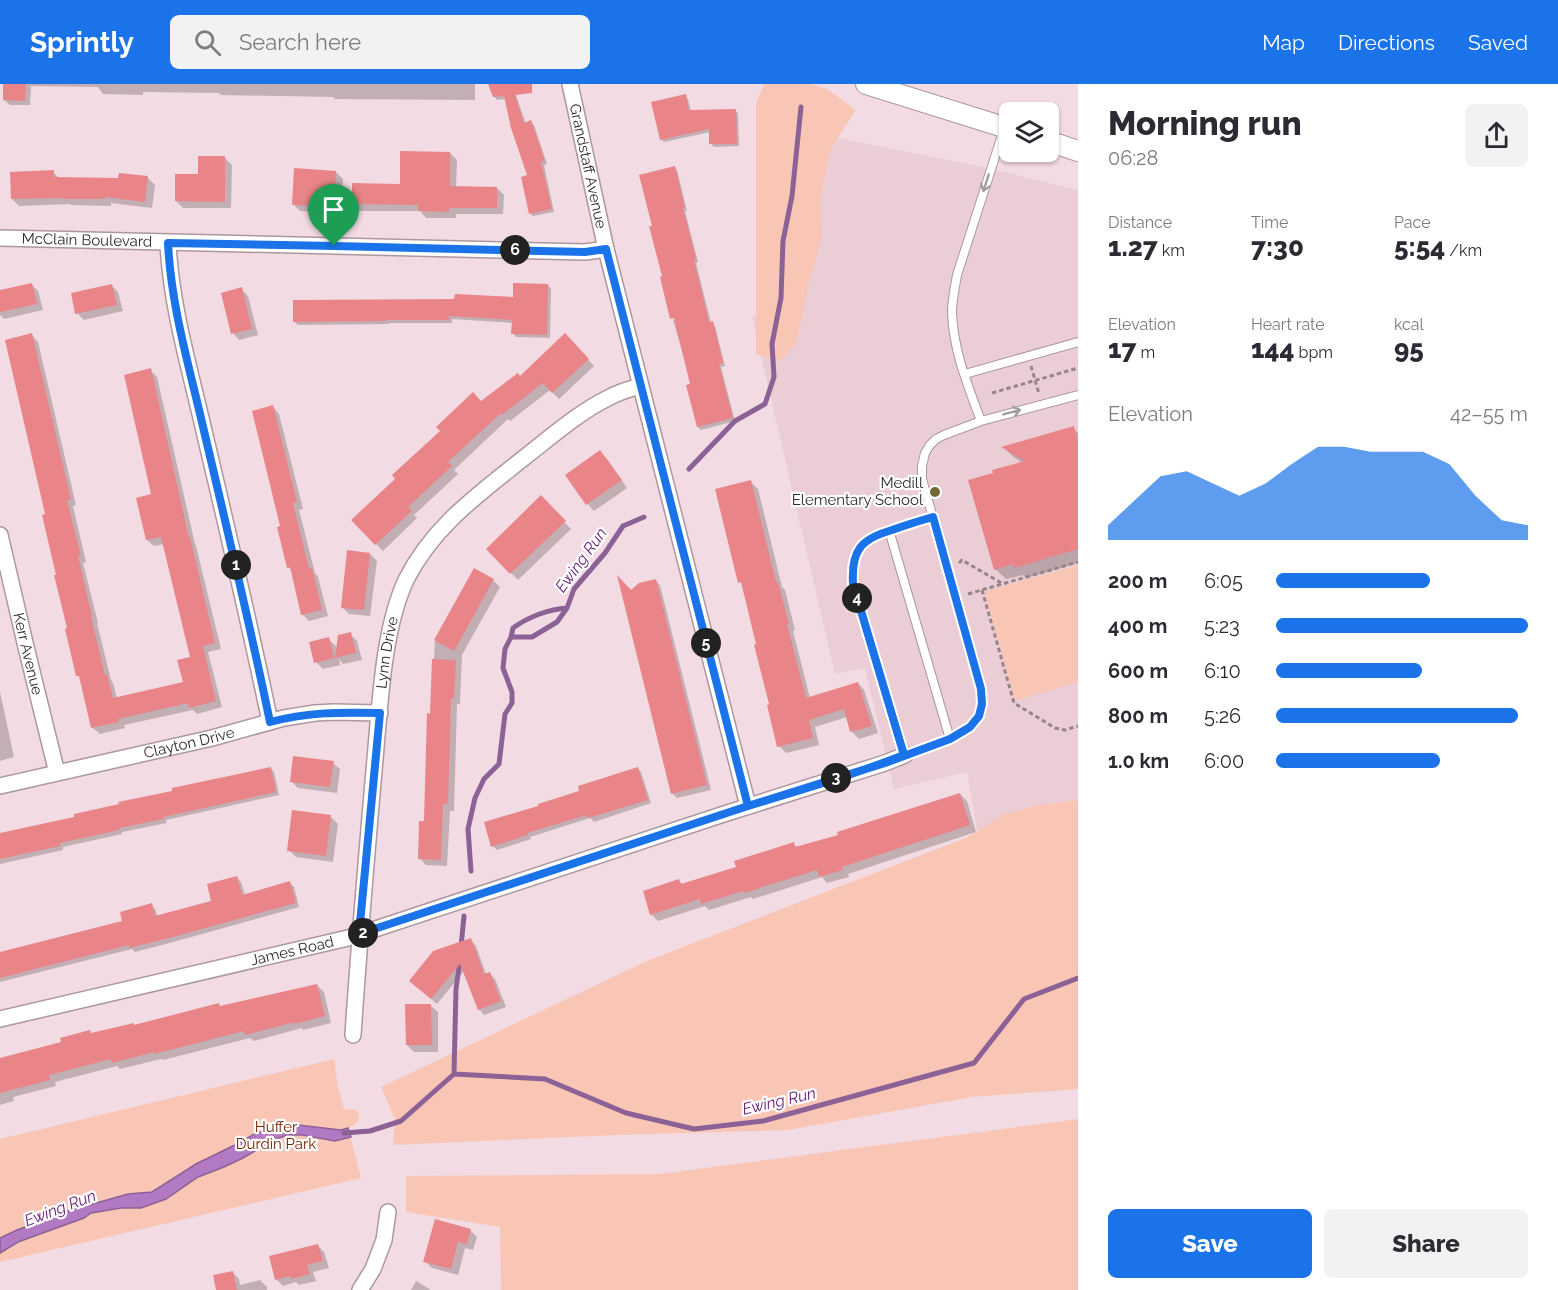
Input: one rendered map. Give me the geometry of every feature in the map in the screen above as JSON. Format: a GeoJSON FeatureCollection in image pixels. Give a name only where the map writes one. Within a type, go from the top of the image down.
{"type":"FeatureCollection","features":[{"type":"Feature","properties":{"kind":"street","name":"Grandstaff Avenue"},"geometry":{"type":"LineString","coordinates":[[570,84],[606,249],[748,806]]}},
{"type":"Feature","properties":{"kind":"street"},"geometry":{"type":"LineString","coordinates":[[866,84],[999,126]]}},
{"type":"Feature","properties":{"kind":"street"},"geometry":{"type":"LineString","coordinates":[[1059,145],[1078,151]]}},
{"type":"Feature","properties":{"kind":"street","name":"McClain Boulevard"},"geometry":{"type":"LineString","coordinates":[[0,238],[573,251],[606,249]]}},
{"type":"Feature","properties":{"kind":"street"},"geometry":{"type":"LineString","coordinates":[[168,243],[168,260],[178,319],[250,625],[270,722]]}},
{"type":"Feature","properties":{"kind":"street","name":"Lynn Drive"},"geometry":{"type":"LineString","coordinates":[[353,1035],[359,934],[384,668],[393,621],[406,580],[435,536],[469,501],[592,407],[611,396],[640,386]]}},
{"type":"Feature","properties":{"kind":"street","name":"Kerr Avenue"},"geometry":{"type":"LineString","coordinates":[[0,535],[57,772]]}},
{"type":"Feature","properties":{"kind":"street","name":"Clayton Drive"},"geometry":{"type":"LineString","coordinates":[[0,786],[315,713],[380,713]]}},
{"type":"Feature","properties":{"kind":"street","name":"James Road"},"geometry":{"type":"LineString","coordinates":[[0,1019],[339,940],[904,755]]}},
{"type":"Feature","properties":{"kind":"street"},"geometry":{"type":"LineString","coordinates":[[360,1290],[373,1269],[384,1240],[388,1212]]}},
{"type":"Feature","properties":{"kind":"lane"},"geometry":{"type":"LineString","coordinates":[[981,421],[955,338],[952,310],[957,275],[999,152]]}},
{"type":"Feature","properties":{"kind":"lane"},"geometry":{"type":"LineString","coordinates":[[965,374],[1078,342]]}},
{"type":"Feature","properties":{"kind":"lane"},"geometry":{"type":"LineString","coordinates":[[933,517],[875,534],[866,540],[860,546],[852,571],[853,584],[904,755],[950,739],[970,727],[979,716],[982,704],[981,689],[933,517],[922,479],[925,453],[930,445],[944,435],[981,421],[1078,395]]}},
{"type":"Feature","properties":{"kind":"lane"},"geometry":{"type":"LineString","coordinates":[[889,530],[950,739]]}},
{"type":"Feature","properties":{"kind":"path"},"geometry":{"type":"LineString","coordinates":[[992,393],[1078,368]]}},
{"type":"Feature","properties":{"kind":"path"},"geometry":{"type":"LineString","coordinates":[[1034,380],[1039,396]]}},
{"type":"Feature","properties":{"kind":"path"},"geometry":{"type":"LineString","coordinates":[[959,563],[962,560],[1003,584]]}},
{"type":"Feature","properties":{"kind":"path"},"geometry":{"type":"LineString","coordinates":[[968,594],[1078,562]]}},
{"type":"Feature","properties":{"kind":"path"},"geometry":{"type":"LineString","coordinates":[[982,590],[1014,703],[1055,728],[1065,730],[1078,726]]}},
{"type":"Feature","properties":{"kind":"shaded area","name":"Medill Elementary School"},"geometry":{"type":"Polygon","coordinates":[[[812,133],[979,166],[1078,190],[1078,820],[986,881],[967,772],[894,789],[865,668],[835,674],[752,317],[793,304],[812,133]]]}},
{"type":"Feature","properties":{"kind":"shaded area"},"geometry":{"type":"Polygon","coordinates":[[[298,1125],[341,1130],[348,1128],[351,1137],[335,1141],[302,1135],[287,1135],[224,1167],[198,1177],[166,1199],[141,1208],[121,1208],[91,1213],[84,1218],[18,1242],[0,1253],[0,1238],[17,1230],[68,1211],[128,1194],[152,1192],[196,1164],[256,1133],[298,1125]]]}},
{"type":"Feature","properties":{"kind":"green space"},"geometry":{"type":"Polygon","coordinates":[[[764,84],[810,84],[827,89],[856,110],[830,150],[820,201],[822,237],[809,282],[797,340],[782,361],[756,354],[756,104],[764,84]]]}},
{"type":"Feature","properties":{"kind":"green space"},"geometry":{"type":"Polygon","coordinates":[[[1078,565],[1078,682],[1015,701],[984,592],[1078,565]]]}},
{"type":"Feature","properties":{"kind":"green space"},"geometry":{"type":"Polygon","coordinates":[[[1078,800],[1078,1089],[972,1097],[788,1130],[393,1145],[395,1119],[381,1087],[647,961],[968,837],[1004,814],[1039,805],[1078,800]]]}},
{"type":"Feature","properties":{"kind":"green space","name":"Huffer Durdin Park"},"geometry":{"type":"Polygon","coordinates":[[[334,1059],[344,1109],[356,1110],[359,1115],[358,1122],[348,1128],[361,1178],[0,1262],[0,1139],[334,1059]]]}},
{"type":"Feature","properties":{"kind":"green space"},"geometry":{"type":"Polygon","coordinates":[[[1078,1119],[1078,1290],[501,1290],[500,1227],[406,1212],[406,1176],[660,1174],[1078,1119]]]}},
{"type":"Feature","properties":{"kind":"building"},"geometry":{"type":"Polygon","coordinates":[[[3,84],[26,84],[25,101],[3,100],[3,84]]]}},
{"type":"Feature","properties":{"kind":"building"},"geometry":{"type":"Polygon","coordinates":[[[488,84],[532,84],[532,93],[515,95],[524,123],[531,120],[545,161],[541,162],[552,209],[529,214],[521,177],[527,175],[511,128],[504,96],[493,97],[488,84]]]}},
{"type":"Feature","properties":{"kind":"building"},"geometry":{"type":"Polygon","coordinates":[[[686,94],[689,110],[736,109],[737,144],[709,144],[709,129],[660,140],[651,102],[686,94]]]}},
{"type":"Feature","properties":{"kind":"building"},"geometry":{"type":"Polygon","coordinates":[[[400,151],[450,152],[450,186],[497,187],[497,208],[449,208],[449,212],[418,211],[418,205],[352,204],[352,183],[400,184],[400,151]]]}},
{"type":"Feature","properties":{"kind":"building"},"geometry":{"type":"Polygon","coordinates":[[[198,156],[225,156],[225,202],[175,201],[175,174],[198,174],[198,156]]]}},
{"type":"Feature","properties":{"kind":"building"},"geometry":{"type":"Polygon","coordinates":[[[675,166],[709,322],[713,321],[723,363],[719,364],[733,418],[697,427],[686,385],[690,384],[674,318],[670,319],[649,226],[652,226],[639,175],[675,166]]]}},
{"type":"Feature","properties":{"kind":"building"},"geometry":{"type":"Polygon","coordinates":[[[294,168],[336,171],[335,194],[318,192],[317,206],[292,205],[294,168]]]}},
{"type":"Feature","properties":{"kind":"building"},"geometry":{"type":"Polygon","coordinates":[[[54,170],[54,177],[118,178],[119,173],[148,176],[145,202],[105,197],[105,199],[11,199],[10,172],[54,170]]]}},
{"type":"Feature","properties":{"kind":"building"},"geometry":{"type":"Polygon","coordinates":[[[32,283],[37,304],[0,312],[0,290],[32,283]]]}},
{"type":"Feature","properties":{"kind":"building"},"geometry":{"type":"Polygon","coordinates":[[[513,283],[548,284],[547,335],[511,334],[512,320],[449,316],[449,320],[293,322],[293,300],[454,299],[455,294],[513,297],[513,283]]]}},
{"type":"Feature","properties":{"kind":"building"},"geometry":{"type":"Polygon","coordinates":[[[112,284],[117,305],[75,314],[71,293],[112,284]]]}},
{"type":"Feature","properties":{"kind":"building"},"geometry":{"type":"Polygon","coordinates":[[[242,287],[252,329],[231,334],[221,293],[242,287]]]}},
{"type":"Feature","properties":{"kind":"building"},"geometry":{"type":"Polygon","coordinates":[[[32,333],[71,499],[67,500],[81,556],[78,556],[91,617],[113,698],[183,682],[177,660],[190,657],[161,537],[146,540],[136,498],[151,494],[124,375],[151,368],[215,643],[203,646],[216,701],[189,708],[188,703],[118,719],[119,722],[91,728],[65,629],[67,628],[42,515],[45,514],[5,340],[32,333]]]}},
{"type":"Feature","properties":{"kind":"building"},"geometry":{"type":"Polygon","coordinates":[[[565,333],[589,359],[552,393],[543,383],[502,415],[501,413],[448,462],[452,466],[408,507],[412,511],[375,545],[351,520],[395,479],[392,475],[440,431],[436,427],[473,392],[481,401],[518,373],[520,376],[565,333]]]}},
{"type":"Feature","properties":{"kind":"building"},"geometry":{"type":"Polygon","coordinates":[[[273,405],[297,502],[293,503],[309,569],[312,568],[322,610],[301,615],[290,567],[287,568],[277,527],[280,526],[252,411],[273,405]]]}},
{"type":"Feature","properties":{"kind":"building"},"geometry":{"type":"Polygon","coordinates":[[[1074,426],[1078,442],[1078,549],[1014,568],[1013,564],[994,570],[968,480],[993,473],[992,470],[1025,461],[1001,447],[1074,426]]]}},
{"type":"Feature","properties":{"kind":"building"},"geometry":{"type":"Polygon","coordinates":[[[600,450],[622,480],[586,505],[565,475],[600,450]]]}},
{"type":"Feature","properties":{"kind":"building"},"geometry":{"type":"Polygon","coordinates":[[[751,480],[806,698],[858,682],[872,726],[850,732],[844,709],[809,720],[813,738],[777,747],[754,645],[756,644],[741,582],[738,583],[715,489],[751,480]]]}},
{"type":"Feature","properties":{"kind":"building"},"geometry":{"type":"Polygon","coordinates":[[[541,495],[566,521],[510,574],[486,549],[541,495]]]}},
{"type":"Feature","properties":{"kind":"building"},"geometry":{"type":"Polygon","coordinates":[[[347,550],[370,553],[364,610],[341,608],[347,550]]]}},
{"type":"Feature","properties":{"kind":"building"},"geometry":{"type":"Polygon","coordinates":[[[474,568],[494,579],[454,651],[434,640],[474,568]]]}},
{"type":"Feature","properties":{"kind":"building"},"geometry":{"type":"Polygon","coordinates":[[[617,575],[631,590],[639,583],[656,579],[707,785],[671,794],[617,575]]]}},
{"type":"Feature","properties":{"kind":"building"},"geometry":{"type":"Polygon","coordinates":[[[351,632],[356,653],[335,658],[338,635],[351,632]]]}},
{"type":"Feature","properties":{"kind":"building"},"geometry":{"type":"Polygon","coordinates":[[[329,637],[334,658],[314,663],[309,642],[329,637]]]}},
{"type":"Feature","properties":{"kind":"building"},"geometry":{"type":"Polygon","coordinates":[[[432,659],[456,660],[454,698],[451,698],[448,804],[443,804],[441,860],[418,859],[419,821],[424,821],[427,713],[430,714],[432,659]]]}},
{"type":"Feature","properties":{"kind":"building"},"geometry":{"type":"Polygon","coordinates":[[[293,756],[334,761],[330,787],[290,782],[293,756]]]}},
{"type":"Feature","properties":{"kind":"building"},"geometry":{"type":"Polygon","coordinates":[[[271,767],[276,792],[163,817],[164,819],[60,843],[60,846],[0,859],[0,833],[74,817],[74,814],[119,804],[118,802],[172,791],[172,788],[271,767]]]}},
{"type":"Feature","properties":{"kind":"building"},"geometry":{"type":"Polygon","coordinates":[[[638,767],[648,800],[588,818],[587,815],[527,833],[528,835],[491,847],[484,822],[538,806],[538,804],[579,791],[578,786],[638,767]]]}},
{"type":"Feature","properties":{"kind":"building"},"geometry":{"type":"Polygon","coordinates":[[[960,793],[970,825],[842,867],[843,870],[819,877],[817,870],[744,893],[744,891],[701,904],[700,899],[650,915],[643,891],[679,879],[681,884],[736,867],[734,861],[794,842],[795,847],[838,835],[837,832],[960,793]]]}},
{"type":"Feature","properties":{"kind":"building"},"geometry":{"type":"Polygon","coordinates":[[[292,810],[331,815],[326,856],[287,851],[292,810]]]}},
{"type":"Feature","properties":{"kind":"building"},"geometry":{"type":"Polygon","coordinates":[[[237,876],[242,895],[290,881],[296,903],[173,937],[129,948],[129,945],[0,978],[0,952],[122,921],[120,912],[152,903],[155,916],[211,901],[207,884],[237,876]]]}},
{"type":"Feature","properties":{"kind":"building"},"geometry":{"type":"Polygon","coordinates":[[[471,938],[484,974],[490,972],[501,1001],[478,1010],[460,964],[431,999],[409,981],[433,951],[471,938]]]}},
{"type":"Feature","properties":{"kind":"building"},"geometry":{"type":"Polygon","coordinates":[[[317,984],[325,1016],[245,1035],[244,1031],[112,1063],[111,1059],[49,1075],[50,1080],[0,1093],[0,1058],[61,1042],[60,1038],[90,1030],[91,1033],[134,1023],[134,1025],[219,1003],[220,1006],[317,984]]]}},
{"type":"Feature","properties":{"kind":"building"},"geometry":{"type":"Polygon","coordinates":[[[405,1004],[431,1004],[432,1045],[406,1045],[405,1004]]]}},
{"type":"Feature","properties":{"kind":"building"},"geometry":{"type":"Polygon","coordinates":[[[435,1219],[471,1229],[467,1244],[458,1242],[451,1269],[423,1262],[435,1219]]]}},
{"type":"Feature","properties":{"kind":"building"},"geometry":{"type":"Polygon","coordinates":[[[318,1244],[323,1261],[307,1265],[310,1274],[275,1280],[269,1256],[318,1244]]]}},
{"type":"Feature","properties":{"kind":"building"},"geometry":{"type":"Polygon","coordinates":[[[233,1271],[237,1290],[216,1290],[213,1275],[233,1271]]]}},
{"type":"Feature","properties":{"kind":"waterway","name":"Ewing Run"},"geometry":{"type":"LineString","coordinates":[[689,469],[735,421],[765,404],[774,377],[772,344],[781,298],[783,241],[792,196],[801,107]]}},
{"type":"Feature","properties":{"kind":"waterway","name":"Ewing Run"},"geometry":{"type":"LineString","coordinates":[[471,871],[468,829],[475,798],[484,779],[499,764],[505,714],[512,703],[512,692],[503,668],[505,649],[511,637],[532,637],[557,622],[567,608],[574,589],[605,553],[623,526],[644,517]]}},
{"type":"Feature","properties":{"kind":"waterway"},"geometry":{"type":"LineString","coordinates":[[511,637],[513,628],[525,620],[539,614],[567,608]]}},
{"type":"Feature","properties":{"kind":"waterway","name":"Ewing Run"},"geometry":{"type":"LineString","coordinates":[[461,947],[464,916]]}},
{"type":"Feature","properties":{"kind":"waterway","name":"Ewing Run"},"geometry":{"type":"LineString","coordinates":[[454,1074],[456,989],[460,960]]}},
{"type":"Feature","properties":{"kind":"waterway","name":"Ewing Run"},"geometry":{"type":"LineString","coordinates":[[344,1133],[370,1131],[401,1121],[454,1074],[545,1079],[626,1113],[694,1129],[763,1121],[974,1063],[1024,999],[1078,978]]}},
{"type":"Feature","properties":{"kind":"place","name":"Medill Elementary School"},"geometry":{"type":"Point","coordinates":[935,492]}},
{"type":"Feature","properties":{"kind":"route"},"geometry":{"type":"LineString","coordinates":[[168,243],[334,246],[585,252],[606,249],[748,806],[904,755],[853,584],[852,571],[860,546],[875,534],[933,517],[981,689],[982,704],[979,716],[970,727],[950,739],[885,763],[359,934],[380,713],[315,713],[270,722],[250,625],[178,319],[168,260],[168,243]]}}]}
